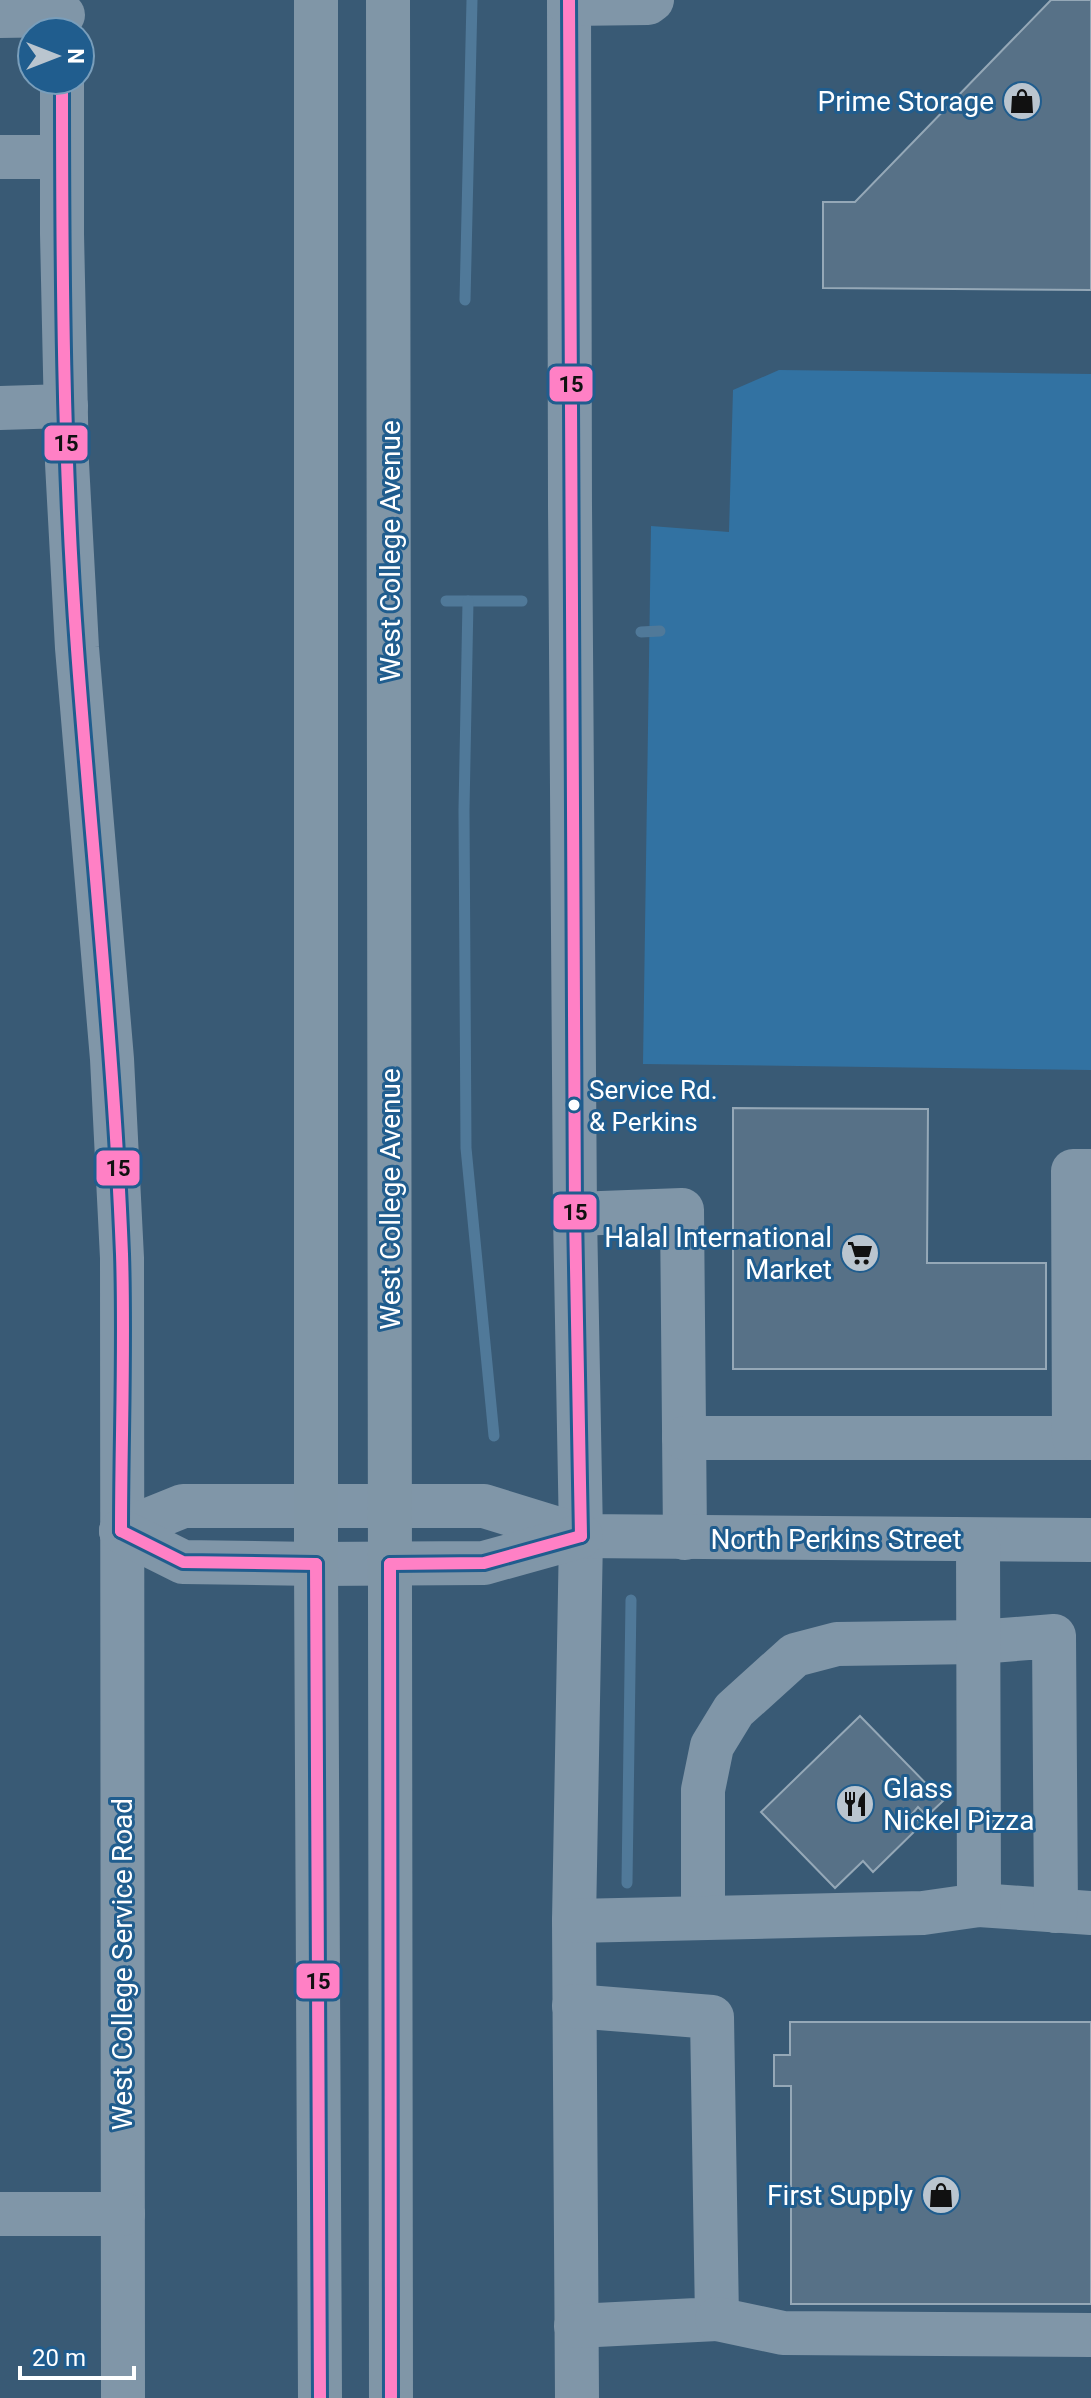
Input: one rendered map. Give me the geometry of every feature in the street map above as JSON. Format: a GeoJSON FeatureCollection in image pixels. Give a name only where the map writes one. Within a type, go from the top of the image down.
{"type":"FeatureCollection","features":[{"type":"Feature","properties":{"kind":"main road"},"geometry":{"type":"LineString","coordinates":[[316,0],[316,1564],[320,2398]]}},
{"type":"Feature","properties":{"kind":"main road","name":"West College Avenue"},"geometry":{"type":"LineString","coordinates":[[388,0],[391,2398]]}},
{"type":"Feature","properties":{"kind":"street"},"geometry":{"type":"LineString","coordinates":[[577,2398],[574,1921],[581,1536],[575,1214],[569,2],[648,3],[652,0]]}},
{"type":"Feature","properties":{"kind":"street","name":"West College Service Road"},"geometry":{"type":"LineString","coordinates":[[62,96],[66,406],[77,648],[112,1059],[122,1258],[123,2398]]}},
{"type":"Feature","properties":{"kind":"street"},"geometry":{"type":"LineString","coordinates":[[0,157],[62,157]]}},
{"type":"Feature","properties":{"kind":"street"},"geometry":{"type":"LineString","coordinates":[[0,408],[66,406]]}},
{"type":"Feature","properties":{"kind":"street"},"geometry":{"type":"LineString","coordinates":[[684,1438],[1082,1438],[1073,1171],[1091,1171]]}},
{"type":"Feature","properties":{"kind":"street"},"geometry":{"type":"LineString","coordinates":[[575,1214],[682,1210],[685,1538]]}},
{"type":"Feature","properties":{"kind":"street"},"geometry":{"type":"LineString","coordinates":[[121,1531],[183,1506],[484,1506],[581,1536]]}},
{"type":"Feature","properties":{"kind":"street"},"geometry":{"type":"LineString","coordinates":[[121,1531],[183,1562],[316,1564],[484,1563],[581,1536]]}},
{"type":"Feature","properties":{"kind":"street","name":"North Perkins Street"},"geometry":{"type":"LineString","coordinates":[[581,1536],[1091,1540]]}},
{"type":"Feature","properties":{"kind":"street"},"geometry":{"type":"LineString","coordinates":[[978,1540],[979,1905]]}},
{"type":"Feature","properties":{"kind":"street"},"geometry":{"type":"LineString","coordinates":[[574,1921],[923,1913],[979,1905],[1073,1912],[1054,1636],[978,1642],[837,1644],[795,1655],[734,1710],[712,1746],[703,1790],[703,1918]]}},
{"type":"Feature","properties":{"kind":"street"},"geometry":{"type":"LineString","coordinates":[[574,2006],[712,2017],[717,2319]]}},
{"type":"Feature","properties":{"kind":"street"},"geometry":{"type":"LineString","coordinates":[[0,2214],[123,2214]]}},
{"type":"Feature","properties":{"kind":"street"},"geometry":{"type":"LineString","coordinates":[[576,2326],[717,2319],[783,2333],[1091,2335]]}},
{"type":"Feature","properties":{"kind":"shaded area"},"geometry":{"type":"Polygon","coordinates":[[[779,370],[1091,374],[1091,1070],[643,1064],[651,526],[729,532],[733,390],[779,370]]]}},
{"type":"Feature","properties":{"kind":"building","name":"Prime Storage"},"geometry":{"type":"Polygon","coordinates":[[[1051,0],[1091,0],[1091,290],[823,288],[823,202],[855,202],[1051,0]]]}},
{"type":"Feature","properties":{"kind":"building"},"geometry":{"type":"Polygon","coordinates":[[[733,1108],[928,1109],[927,1263],[1046,1263],[1046,1369],[733,1369],[733,1108]]]}},
{"type":"Feature","properties":{"kind":"building","name":"Glass Nickel Pizza"},"geometry":{"type":"Polygon","coordinates":[[[860,1716],[943,1801],[927,1816],[918,1807],[912,1814],[922,1824],[873,1872],[863,1861],[835,1888],[761,1812],[860,1716]]]}},
{"type":"Feature","properties":{"kind":"building","name":"First Supply"},"geometry":{"type":"Polygon","coordinates":[[[790,2022],[1091,2022],[1091,2304],[791,2304],[791,2086],[774,2086],[774,2055],[790,2055],[790,2022]]]}},
{"type":"Feature","properties":{"kind":"waterway"},"geometry":{"type":"LineString","coordinates":[[465,300],[472,0]]}},
{"type":"Feature","properties":{"kind":"waterway"},"geometry":{"type":"LineString","coordinates":[[446,601],[522,601]]}},
{"type":"Feature","properties":{"kind":"waterway"},"geometry":{"type":"LineString","coordinates":[[468,601],[464,810],[466,1148],[494,1436]]}},
{"type":"Feature","properties":{"kind":"waterway"},"geometry":{"type":"LineString","coordinates":[[641,632],[660,631]]}},
{"type":"Feature","properties":{"kind":"waterway"},"geometry":{"type":"LineString","coordinates":[[627,1883],[631,1600]]}},
{"type":"Feature","properties":{"kind":"transit line","name":"15"},"geometry":{"type":"LineString","coordinates":[[569,0],[575,1214],[581,1536]]}},
{"type":"Feature","properties":{"kind":"transit line","name":"15"},"geometry":{"type":"LineString","coordinates":[[62,96],[64,365],[72,578],[108,1027],[122,1254],[121,1531]]}},
{"type":"Feature","properties":{"kind":"transit line","name":"15"},"geometry":{"type":"LineString","coordinates":[[121,1531],[183,1562],[316,1564]]}},
{"type":"Feature","properties":{"kind":"transit line","name":"15"},"geometry":{"type":"LineString","coordinates":[[390,1564],[484,1563],[581,1536]]}},
{"type":"Feature","properties":{"kind":"transit line","name":"15"},"geometry":{"type":"LineString","coordinates":[[316,1564],[320,2398]]}},
{"type":"Feature","properties":{"kind":"transit line","name":"15"},"geometry":{"type":"LineString","coordinates":[[390,1564],[391,2398]]}},
{"type":"Feature","properties":{"kind":"place","name":"Prime Storage"},"geometry":{"type":"Point","coordinates":[1022,101]}},
{"type":"Feature","properties":{"kind":"place","name":"Service Rd. & Perkins"},"geometry":{"type":"Point","coordinates":[574,1105]}},
{"type":"Feature","properties":{"kind":"place","name":"Halal International Market"},"geometry":{"type":"Point","coordinates":[860,1253]}},
{"type":"Feature","properties":{"kind":"place","name":"Glass Nickel Pizza"},"geometry":{"type":"Point","coordinates":[855,1804]}},
{"type":"Feature","properties":{"kind":"place","name":"First Supply"},"geometry":{"type":"Point","coordinates":[941,2195]}}]}
